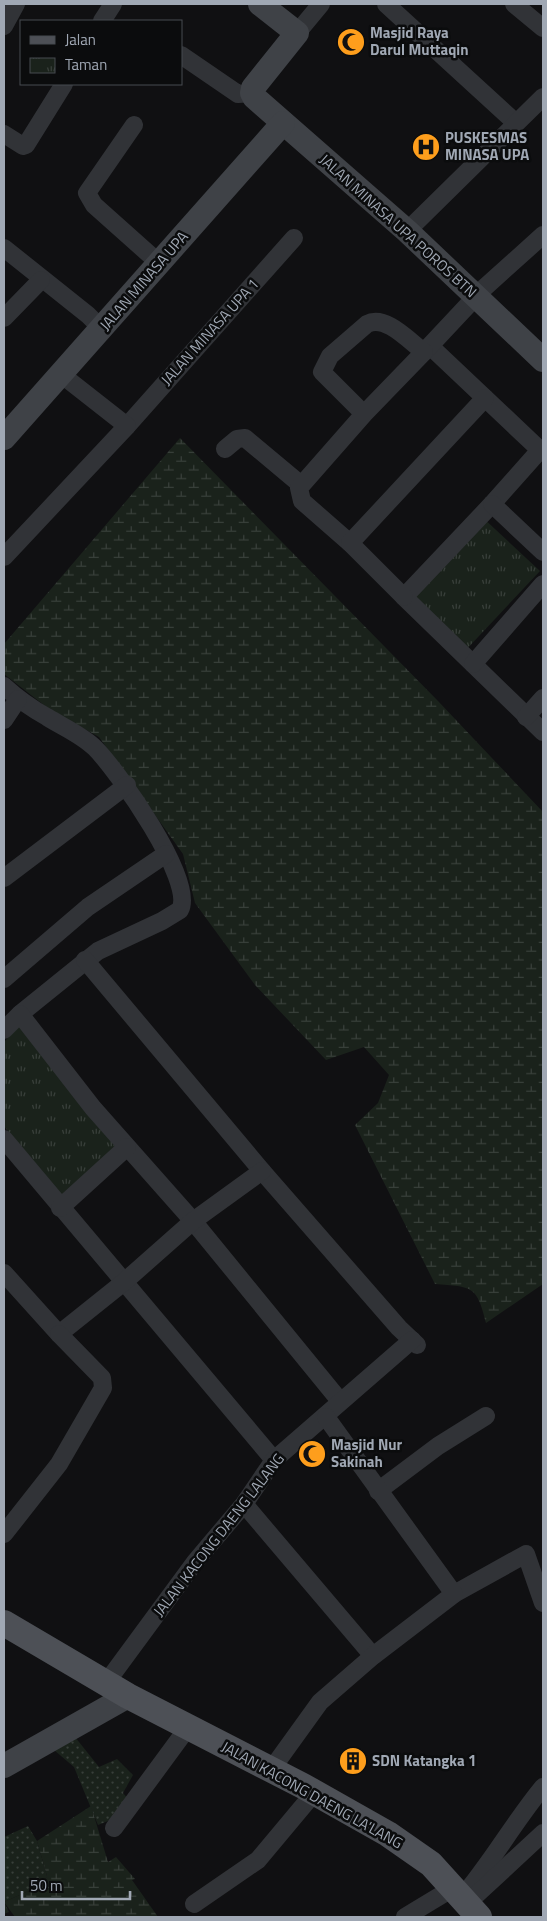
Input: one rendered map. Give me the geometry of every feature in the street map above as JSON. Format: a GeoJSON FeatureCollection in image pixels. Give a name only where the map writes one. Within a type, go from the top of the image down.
{"type":"FeatureCollection","features":[{"type":"Feature","properties":{"kind":"main road","name":"JALAN KACONG DAENG LA'LANG"},"geometry":{"type":"LineString","coordinates":[[4,1623],[128,1696],[189,1726],[388,1834],[431,1864],[465,1901]]}},
{"type":"Feature","properties":{"kind":"street"},"geometry":{"type":"LineString","coordinates":[[4,26],[16,4]]}},
{"type":"Feature","properties":{"kind":"street"},"geometry":{"type":"LineString","coordinates":[[103,20],[113,4]]}},
{"type":"Feature","properties":{"kind":"street"},"geometry":{"type":"LineString","coordinates":[[260,4],[297,34]]}},
{"type":"Feature","properties":{"kind":"street"},"geometry":{"type":"LineString","coordinates":[[182,56],[238,94],[252,92],[253,88],[321,4]]}},
{"type":"Feature","properties":{"kind":"street"},"geometry":{"type":"LineString","coordinates":[[386,4],[516,122]]}},
{"type":"Feature","properties":{"kind":"street"},"geometry":{"type":"LineString","coordinates":[[514,4],[543,28]]}},
{"type":"Feature","properties":{"kind":"street"},"geometry":{"type":"LineString","coordinates":[[4,134],[23,146],[26,145],[63,85]]}},
{"type":"Feature","properties":{"kind":"street","name":"JALAN MINASA UPA POROS BTN"},"geometry":{"type":"LineString","coordinates":[[252,92],[254,98],[407,231],[543,360]]}},
{"type":"Feature","properties":{"kind":"street"},"geometry":{"type":"LineString","coordinates":[[407,231],[543,97]]}},
{"type":"Feature","properties":{"kind":"street","name":"JALAN MINASA UPA"},"geometry":{"type":"LineString","coordinates":[[4,438],[62,375],[283,123]]}},
{"type":"Feature","properties":{"kind":"street"},"geometry":{"type":"LineString","coordinates":[[134,125],[87,192],[94,205],[159,263]]}},
{"type":"Feature","properties":{"kind":"street","name":"JALAN MINASA UPA 1"},"geometry":{"type":"LineString","coordinates":[[4,558],[127,426],[294,238]]}},
{"type":"Feature","properties":{"kind":"street"},"geometry":{"type":"LineString","coordinates":[[541,242],[476,296],[300,484],[298,492],[302,501],[350,543],[543,732]]}},
{"type":"Feature","properties":{"kind":"street"},"geometry":{"type":"LineString","coordinates":[[4,248],[88,315],[102,329]]}},
{"type":"Feature","properties":{"kind":"street"},"geometry":{"type":"LineString","coordinates":[[4,318],[42,280]]}},
{"type":"Feature","properties":{"kind":"street"},"geometry":{"type":"LineString","coordinates":[[364,414],[323,374],[324,366],[330,356],[372,321],[389,325],[427,349],[485,398],[541,452],[404,597]]}},
{"type":"Feature","properties":{"kind":"street"},"geometry":{"type":"LineString","coordinates":[[62,375],[127,426]]}},
{"type":"Feature","properties":{"kind":"street"},"geometry":{"type":"LineString","coordinates":[[350,543],[485,398]]}},
{"type":"Feature","properties":{"kind":"street"},"geometry":{"type":"LineString","coordinates":[[225,449],[237,439],[244,438],[300,484]]}},
{"type":"Feature","properties":{"kind":"street"},"geometry":{"type":"LineString","coordinates":[[492,504],[543,552]]}},
{"type":"Feature","properties":{"kind":"street"},"geometry":{"type":"LineString","coordinates":[[473,664],[543,584]]}},
{"type":"Feature","properties":{"kind":"street"},"geometry":{"type":"LineString","coordinates":[[4,686],[18,698],[84,738],[127,785],[166,854],[182,896],[180,910],[162,921],[98,951],[20,1014],[4,1030]]}},
{"type":"Feature","properties":{"kind":"street"},"geometry":{"type":"LineString","coordinates":[[4,720],[18,698]]}},
{"type":"Feature","properties":{"kind":"street"},"geometry":{"type":"LineString","coordinates":[[526,717],[543,698]]}},
{"type":"Feature","properties":{"kind":"street"},"geometry":{"type":"LineString","coordinates":[[4,878],[127,785]]}},
{"type":"Feature","properties":{"kind":"street"},"geometry":{"type":"LineString","coordinates":[[4,979],[88,907],[166,854]]}},
{"type":"Feature","properties":{"kind":"street"},"geometry":{"type":"LineString","coordinates":[[59,1334],[124,1282],[193,1222],[262,1171],[85,960]]}},
{"type":"Feature","properties":{"kind":"street"},"geometry":{"type":"LineString","coordinates":[[20,1014],[93,1108],[193,1222],[340,1401]]}},
{"type":"Feature","properties":{"kind":"street"},"geometry":{"type":"LineString","coordinates":[[4,1139],[60,1208],[274,1460]]}},
{"type":"Feature","properties":{"kind":"street"},"geometry":{"type":"LineString","coordinates":[[60,1208],[127,1147]]}},
{"type":"Feature","properties":{"kind":"street","name":"JALAN KACONG DAENG LALANG"},"geometry":{"type":"LineString","coordinates":[[106,1683],[195,1562],[244,1504],[274,1460],[326,1417],[340,1401],[415,1342],[262,1171]]}},
{"type":"Feature","properties":{"kind":"street"},"geometry":{"type":"LineString","coordinates":[[4,1273],[102,1378],[104,1384],[102,1392],[60,1464],[4,1534]]}},
{"type":"Feature","properties":{"kind":"street"},"geometry":{"type":"LineString","coordinates":[[378,1491],[438,1446],[486,1416]]}},
{"type":"Feature","properties":{"kind":"street"},"geometry":{"type":"LineString","coordinates":[[326,1417],[454,1594]]}},
{"type":"Feature","properties":{"kind":"street"},"geometry":{"type":"LineString","coordinates":[[244,1504],[373,1656]]}},
{"type":"Feature","properties":{"kind":"street"},"geometry":{"type":"LineString","coordinates":[[271,1770],[320,1702],[373,1656],[454,1594],[526,1554],[543,1603]]}},
{"type":"Feature","properties":{"kind":"street"},"geometry":{"type":"LineString","coordinates":[[4,1766],[128,1696]]}},
{"type":"Feature","properties":{"kind":"street"},"geometry":{"type":"LineString","coordinates":[[114,1828],[189,1726]]}},
{"type":"Feature","properties":{"kind":"street"},"geometry":{"type":"LineString","coordinates":[[465,1901],[525,1809],[543,1787]]}},
{"type":"Feature","properties":{"kind":"street"},"geometry":{"type":"LineString","coordinates":[[194,1904],[258,1860],[314,1793]]}},
{"type":"Feature","properties":{"kind":"street"},"geometry":{"type":"LineString","coordinates":[[405,1917],[465,1901],[543,1833]]}},
{"type":"Feature","properties":{"kind":"green space"},"geometry":{"type":"Polygon","coordinates":[[[180,438],[438,701],[543,812],[543,1284],[486,1323],[479,1301],[471,1290],[457,1286],[435,1284],[355,1125],[378,1103],[389,1075],[364,1047],[326,1060],[255,985],[195,903],[183,854],[99,737],[49,709],[4,674],[4,644],[180,438]]]}},
{"type":"Feature","properties":{"kind":"green space"},"geometry":{"type":"Polygon","coordinates":[[[481,516],[540,571],[464,652],[405,597],[481,516]]]}},
{"type":"Feature","properties":{"kind":"green space"},"geometry":{"type":"Polygon","coordinates":[[[22,1023],[118,1150],[62,1202],[4,1126],[4,1042],[22,1023]]]}},
{"type":"Feature","properties":{"kind":"green space"},"geometry":{"type":"Polygon","coordinates":[[[75,1737],[99,1767],[117,1759],[133,1775],[123,1793],[130,1801],[118,1817],[98,1825],[74,1767],[54,1750],[75,1737]]]}},
{"type":"Feature","properties":{"kind":"green space"},"geometry":{"type":"Polygon","coordinates":[[[91,1806],[108,1862],[116,1857],[135,1879],[132,1880],[158,1917],[15,1917],[4,1902],[42,1885],[47,1876],[37,1841],[91,1806]]]}},
{"type":"Feature","properties":{"kind":"green space"},"geometry":{"type":"Polygon","coordinates":[[[28,1826],[37,1841],[47,1876],[42,1885],[4,1902],[4,1837],[28,1826]]]}},
{"type":"Feature","properties":{"kind":"green space"},"geometry":{"type":"Polygon","coordinates":[[[4,1902],[9,1912],[4,1914],[4,1902]]]}},
{"type":"Feature","properties":{"kind":"place","name":"Masjid Raya Darul Muttaqin"},"geometry":{"type":"Point","coordinates":[351,42]}},
{"type":"Feature","properties":{"kind":"place","name":"PUSKESMAS MINASA UPA"},"geometry":{"type":"Point","coordinates":[426,147]}},
{"type":"Feature","properties":{"kind":"place","name":"Masjid Nur Sakinah"},"geometry":{"type":"Point","coordinates":[312,1454]}},
{"type":"Feature","properties":{"kind":"place","name":"SDN Katangka 1"},"geometry":{"type":"Point","coordinates":[353,1761]}}]}
